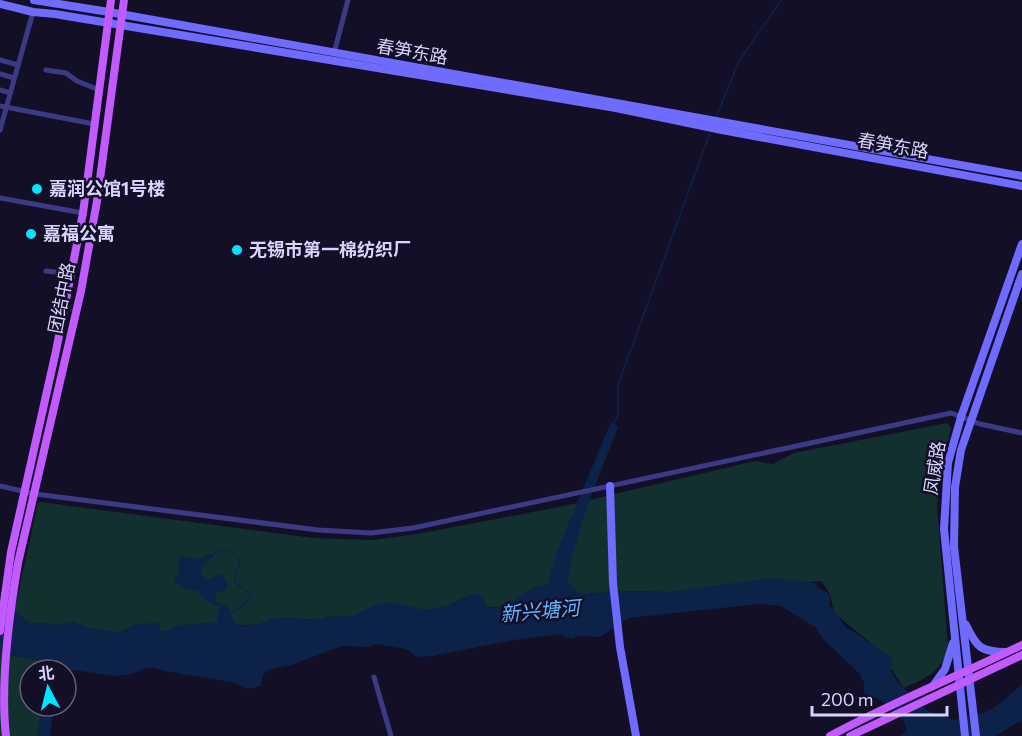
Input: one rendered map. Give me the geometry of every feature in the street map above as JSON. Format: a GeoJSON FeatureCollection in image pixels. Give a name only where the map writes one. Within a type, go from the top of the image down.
{"type":"FeatureCollection","features":[{"type":"Feature","properties":{"kind":"main road","name":"春笋东路"},"geometry":{"type":"LineString","coordinates":[[35,0],[708,123]]}},
{"type":"Feature","properties":{"kind":"main road","name":"团结中路"},"geometry":{"type":"LineString","coordinates":[[9,597],[11,552],[72,274],[83,213],[111,0]]}},
{"type":"Feature","properties":{"kind":"main road","name":"团结中路"},"geometry":{"type":"LineString","coordinates":[[9,597],[81,291],[97,201],[124,0]]}},
{"type":"Feature","properties":{"kind":"main road","name":"春笋东路"},"geometry":{"type":"LineString","coordinates":[[0,4],[33,12],[708,123]]}},
{"type":"Feature","properties":{"kind":"main road"},"geometry":{"type":"LineString","coordinates":[[708,123],[724,126]]}},
{"type":"Feature","properties":{"kind":"main road","name":"春笋东路"},"geometry":{"type":"LineString","coordinates":[[724,126],[1022,176]]}},
{"type":"Feature","properties":{"kind":"main road","name":"春笋东路"},"geometry":{"type":"LineString","coordinates":[[724,126],[1022,186]]}},
{"type":"Feature","properties":{"kind":"main road","name":"凤威路"},"geometry":{"type":"LineString","coordinates":[[965,736],[944,548],[944,509],[948,463],[961,417],[1022,244]]}},
{"type":"Feature","properties":{"kind":"main road","name":"凤威路"},"geometry":{"type":"LineString","coordinates":[[976,736],[954,547],[954,505],[961,450],[1022,273]]}},
{"type":"Feature","properties":{"kind":"main road"},"geometry":{"type":"LineString","coordinates":[[610,486],[613,583],[636,736]]}},
{"type":"Feature","properties":{"kind":"main road"},"geometry":{"type":"LineString","coordinates":[[0,631],[9,597]]}},
{"type":"Feature","properties":{"kind":"main road"},"geometry":{"type":"LineString","coordinates":[[6,736],[1,696],[9,597]]}},
{"type":"Feature","properties":{"kind":"main road"},"geometry":{"type":"LineString","coordinates":[[963,617],[979,648],[990,652],[1008,652]]}},
{"type":"Feature","properties":{"kind":"main road"},"geometry":{"type":"LineString","coordinates":[[933,686],[945,669],[955,636]]}},
{"type":"Feature","properties":{"kind":"main road"},"geometry":{"type":"LineString","coordinates":[[850,736],[941,693],[1022,645]]}},
{"type":"Feature","properties":{"kind":"main road"},"geometry":{"type":"LineString","coordinates":[[970,675],[1022,655]]}},
{"type":"Feature","properties":{"kind":"main road"},"geometry":{"type":"LineString","coordinates":[[831,736],[876,711],[933,686],[960,680]]}},
{"type":"Feature","properties":{"kind":"street"},"geometry":{"type":"LineString","coordinates":[[334,53],[348,0]]}},
{"type":"Feature","properties":{"kind":"street"},"geometry":{"type":"LineString","coordinates":[[0,130],[3,107],[10,93],[33,12]]}},
{"type":"Feature","properties":{"kind":"street"},"geometry":{"type":"LineString","coordinates":[[0,60],[18,65]]}},
{"type":"Feature","properties":{"kind":"street"},"geometry":{"type":"LineString","coordinates":[[46,70],[66,73],[77,81],[99,90]]}},
{"type":"Feature","properties":{"kind":"street"},"geometry":{"type":"LineString","coordinates":[[0,74],[14,78]]}},
{"type":"Feature","properties":{"kind":"street"},"geometry":{"type":"LineString","coordinates":[[0,90],[10,93]]}},
{"type":"Feature","properties":{"kind":"street"},"geometry":{"type":"LineString","coordinates":[[3,107],[94,124]]}},
{"type":"Feature","properties":{"kind":"street"},"geometry":{"type":"LineString","coordinates":[[0,198],[83,213]]}},
{"type":"Feature","properties":{"kind":"street"},"geometry":{"type":"LineString","coordinates":[[46,271],[72,274]]}},
{"type":"Feature","properties":{"kind":"street"},"geometry":{"type":"LineString","coordinates":[[0,486],[35,494],[318,530],[371,532],[413,528],[951,413],[1022,433]]}},
{"type":"Feature","properties":{"kind":"street"},"geometry":{"type":"LineString","coordinates":[[374,677],[391,736]]}},
{"type":"Feature","properties":{"kind":"green space"},"geometry":{"type":"Polygon","coordinates":[[[947,423],[951,428],[941,469],[937,505],[948,648],[941,664],[932,674],[904,688],[878,649],[834,613],[830,594],[821,581],[668,592],[622,591],[586,594],[576,592],[567,583],[526,600],[502,606],[485,606],[483,598],[470,595],[447,606],[433,609],[394,604],[353,616],[328,617],[320,620],[277,618],[260,624],[174,629],[166,632],[136,624],[119,633],[88,628],[72,622],[59,626],[29,623],[14,612],[38,503],[41,502],[313,538],[373,540],[417,534],[564,506],[755,461],[773,464],[794,453],[947,423]]]}},
{"type":"Feature","properties":{"kind":"green space"},"geometry":{"type":"Polygon","coordinates":[[[0,653],[26,658],[18,658],[18,718],[41,718],[37,736],[0,736],[0,653]]]}},
{"type":"Feature","properties":{"kind":"water","name":"新兴塘河"},"geometry":{"type":"Polygon","coordinates":[[[611,422],[618,427],[588,504],[570,564],[567,583],[576,591],[586,594],[622,591],[668,592],[774,578],[816,583],[817,587],[830,594],[829,606],[848,630],[850,629],[892,658],[891,672],[926,710],[954,720],[986,712],[1001,703],[1022,684],[1022,720],[995,736],[899,736],[907,730],[904,722],[881,700],[864,693],[864,683],[859,673],[824,640],[815,627],[781,606],[758,604],[629,618],[600,637],[577,636],[573,639],[564,637],[562,634],[514,640],[433,656],[417,657],[406,649],[375,644],[370,647],[342,646],[291,665],[268,670],[264,673],[260,686],[248,689],[232,682],[153,668],[114,676],[78,671],[78,658],[26,658],[0,653],[0,600],[29,623],[59,625],[72,622],[88,628],[119,633],[136,624],[158,623],[161,631],[166,632],[178,625],[217,622],[219,607],[203,599],[198,591],[183,588],[173,578],[178,576],[180,563],[178,558],[182,556],[199,559],[212,553],[213,557],[202,566],[200,571],[210,580],[218,574],[221,575],[228,586],[224,592],[216,592],[216,602],[229,607],[237,626],[260,624],[277,618],[320,620],[328,617],[353,616],[375,605],[385,603],[433,609],[447,606],[470,595],[479,594],[485,606],[497,608],[529,590],[548,584],[557,551],[611,422]]]}},
{"type":"Feature","properties":{"kind":"water"},"geometry":{"type":"Polygon","coordinates":[[[41,718],[52,718],[50,736],[37,736],[41,718]]]}},
{"type":"Feature","properties":{"kind":"waterway"},"geometry":{"type":"LineString","coordinates":[[716,118],[738,63],[781,0]]}},
{"type":"Feature","properties":{"kind":"waterway"},"geometry":{"type":"LineString","coordinates":[[613,426],[618,414],[618,385],[711,130]]}},
{"type":"Feature","properties":{"kind":"waterway"},"geometry":{"type":"LineString","coordinates":[[212,555],[223,550],[230,551],[240,558],[235,582],[251,595],[244,605],[230,613]]}},
{"type":"Feature","properties":{"kind":"place","name":"嘉润公馆1号楼"},"geometry":{"type":"Point","coordinates":[37,189]}},
{"type":"Feature","properties":{"kind":"place","name":"嘉福公寓"},"geometry":{"type":"Point","coordinates":[31,234]}},
{"type":"Feature","properties":{"kind":"place","name":"无锡市第一棉纺织厂"},"geometry":{"type":"Point","coordinates":[237,250]}}]}
